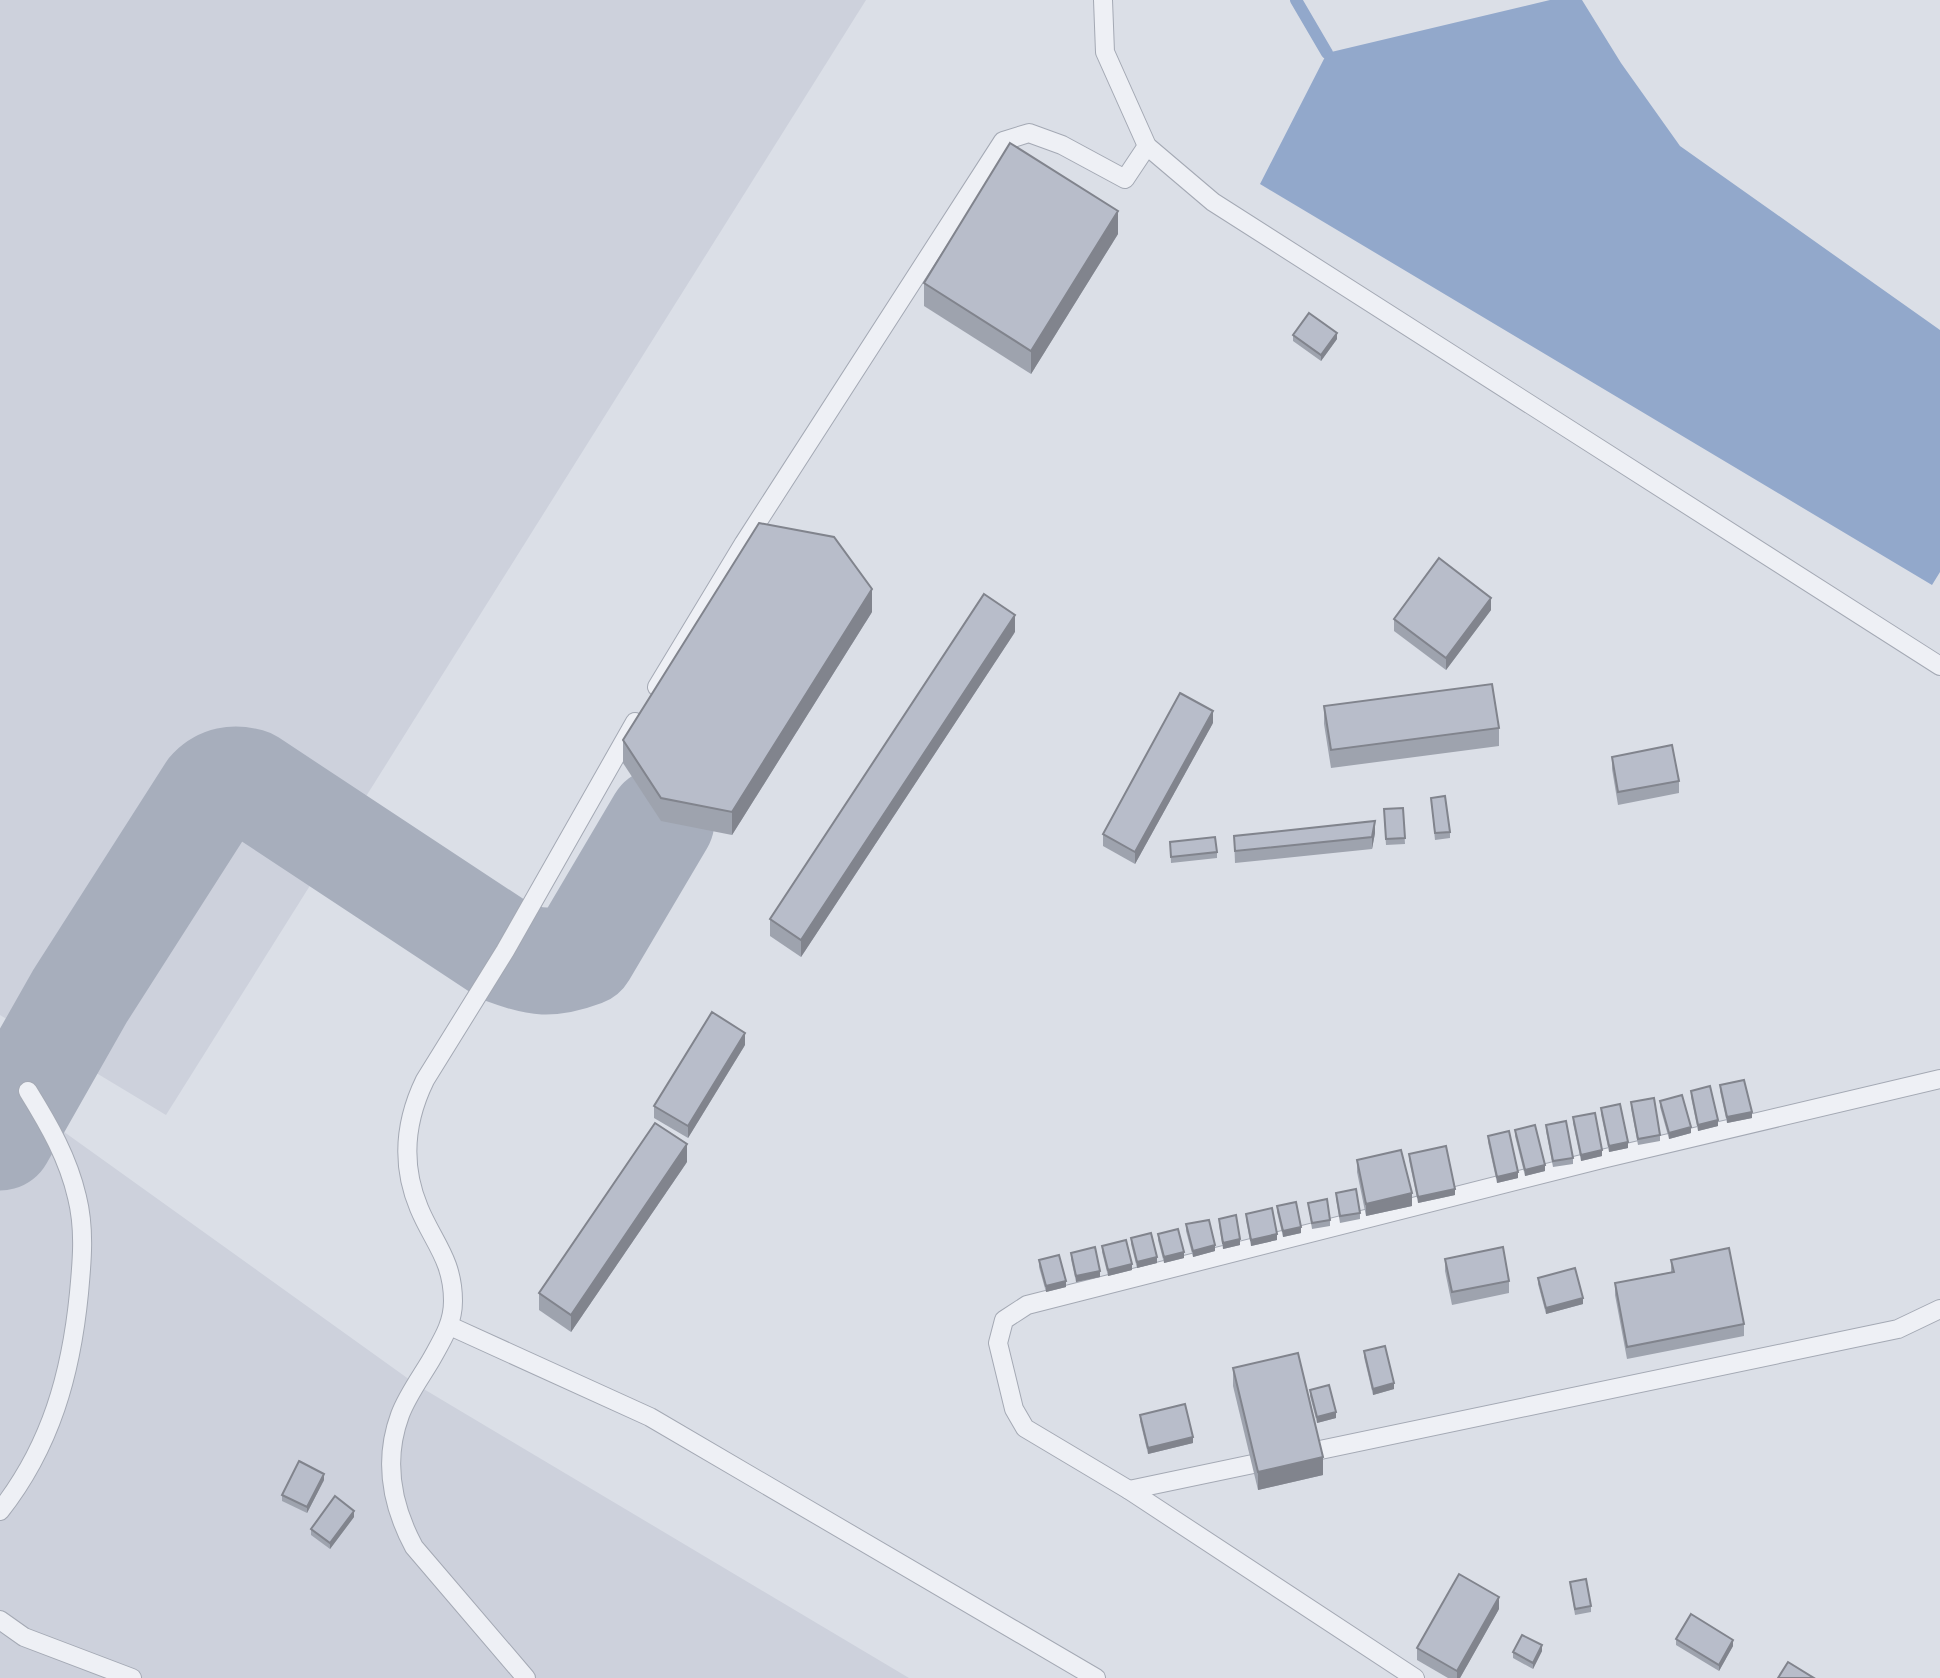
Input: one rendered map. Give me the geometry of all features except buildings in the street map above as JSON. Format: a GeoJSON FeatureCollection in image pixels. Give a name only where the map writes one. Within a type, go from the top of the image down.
{"type":"FeatureCollection","features":[{"type":"Feature","properties":{"kind":"lane"},"geometry":{"type":"LineString","coordinates":[[1103,0],[1105,52],[1147,146],[1225,209],[1940,666]]}},
{"type":"Feature","properties":{"kind":"lane"},"geometry":{"type":"LineString","coordinates":[[526,1678],[414,1548],[401,1523],[393,1496],[390,1468],[400,1414],[450,1326],[453,1301],[444,1253],[419,1209],[407,1160],[411,1116],[425,1080],[505,951],[612,761],[744,543],[1003,141],[1029,133],[1062,145],[1125,178],[1147,146]]}},
{"type":"Feature","properties":{"kind":"lane"},"geometry":{"type":"LineString","coordinates":[[1415,1678],[1129,1490],[1025,1428],[1014,1409],[998,1343],[1004,1320],[1027,1305],[1602,1159],[1940,1079]]}},
{"type":"Feature","properties":{"kind":"lane"},"geometry":{"type":"LineString","coordinates":[[0,1511],[32,1463],[64,1386],[74,1340],[82,1261],[78,1198],[67,1163],[51,1128],[28,1091]]}},
{"type":"Feature","properties":{"kind":"lane"},"geometry":{"type":"LineString","coordinates":[[1129,1490],[1898,1329],[1940,1309]]}},
{"type":"Feature","properties":{"kind":"lane"},"geometry":{"type":"LineString","coordinates":[[450,1326],[650,1417],[1096,1678]]}},
{"type":"Feature","properties":{"kind":"lane"},"geometry":{"type":"LineString","coordinates":[[0,1620],[24,1637],[132,1678]]}},
{"type":"Feature","properties":{"kind":"shaded area"},"geometry":{"type":"Polygon","coordinates":[[[0,0],[866,0],[166,1115],[0,1015],[0,0]]]}},
{"type":"Feature","properties":{"kind":"shaded area"},"geometry":{"type":"Polygon","coordinates":[[[0,1086],[417,1385],[909,1678],[0,1678],[0,1086]]]}},
{"type":"Feature","properties":{"kind":"water"},"geometry":{"type":"Polygon","coordinates":[[[1550,0],[1582,0],[1621,63],[1680,146],[1940,330],[1940,572],[1932,585],[1260,184],[1327,53],[1550,0]]]}},
{"type":"Feature","properties":{"kind":"waterway"},"geometry":{"type":"LineString","coordinates":[[1296,0],[1327,53]]}},
{"type":"Feature","properties":{"kind":"taxiway"},"geometry":{"type":"LineString","coordinates":[[0,1137],[80,996],[211,791],[224,782],[249,782],[505,951],[544,961],[583,953],[661,821]]}}]}
